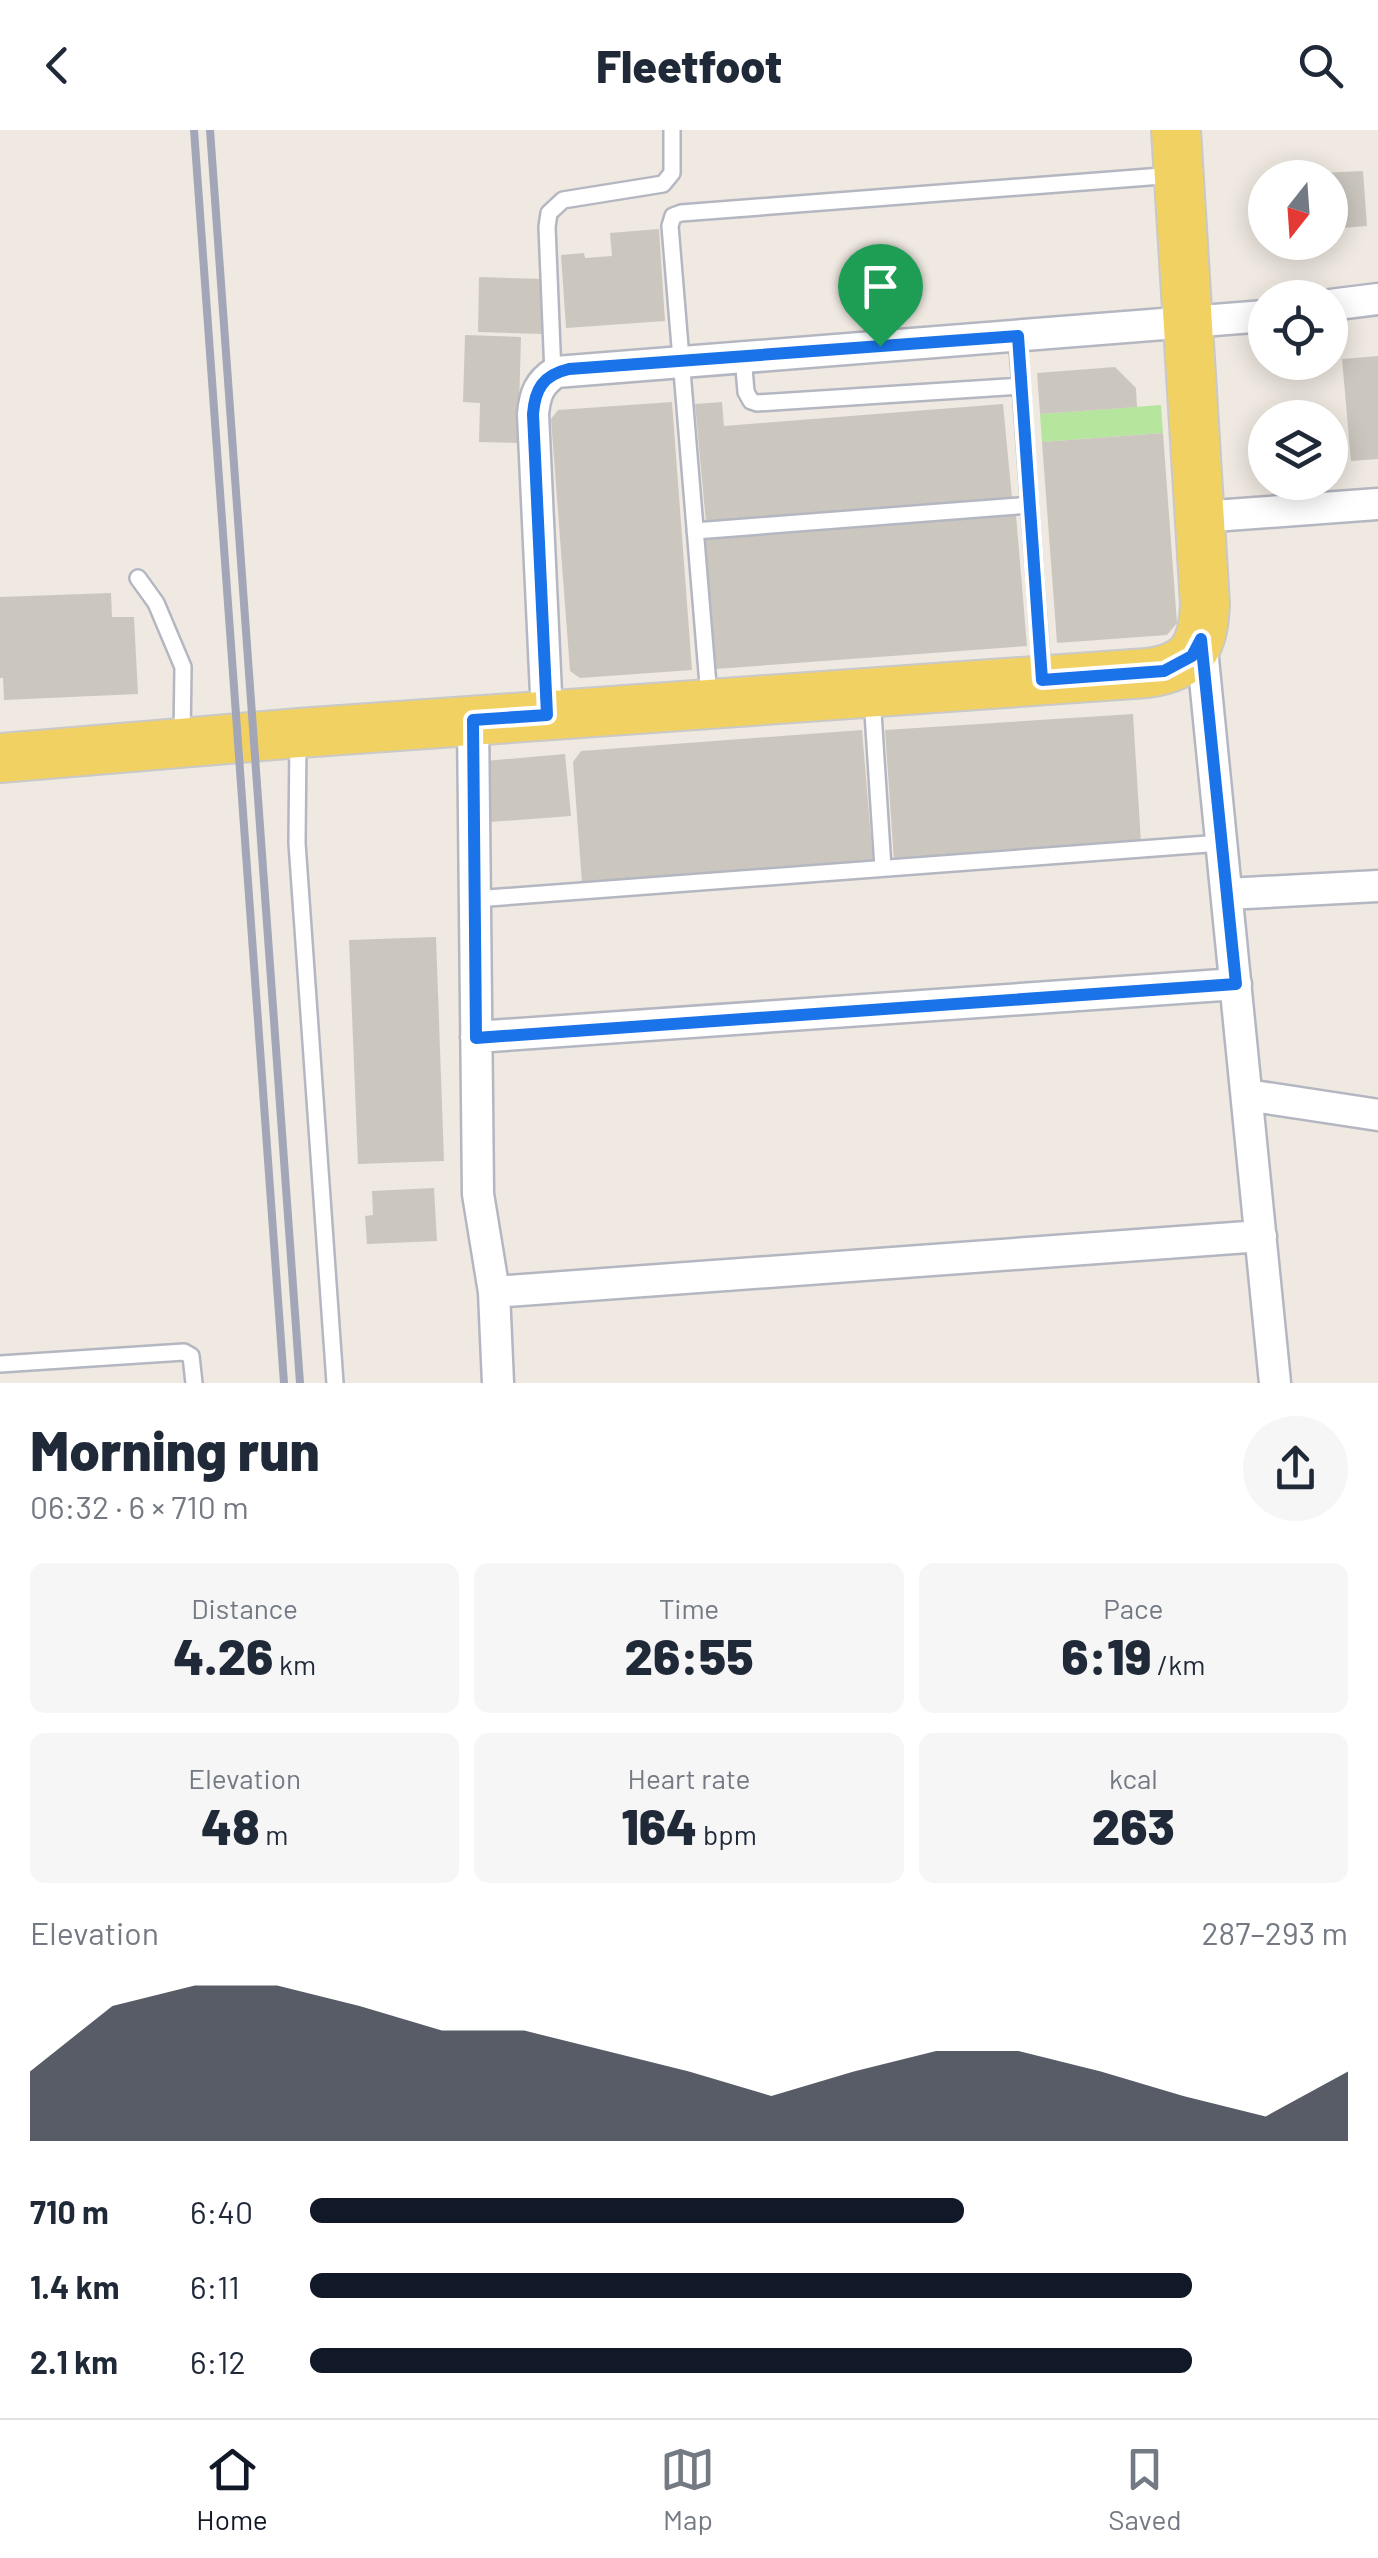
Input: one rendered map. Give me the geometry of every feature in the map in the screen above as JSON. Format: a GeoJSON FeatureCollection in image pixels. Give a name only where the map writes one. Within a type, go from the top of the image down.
{"type":"FeatureCollection","features":[{"type":"Feature","properties":{"kind":"main road"},"geometry":{"type":"LineString","coordinates":[[1,758],[1164,671],[1192,656],[1201,639],[1205,604],[1178,152]]}},
{"type":"Feature","properties":{"kind":"street"},"geometry":{"type":"LineString","coordinates":[[1348,303],[1378,299]]}},
{"type":"Feature","properties":{"kind":"street"},"geometry":{"type":"LineString","coordinates":[[547,715],[533,414],[537,390],[553,374],[569,369],[1248,318]]}},
{"type":"Feature","properties":{"kind":"street"},"geometry":{"type":"LineString","coordinates":[[1200,517],[1378,504]]}},
{"type":"Feature","properties":{"kind":"street"},"geometry":{"type":"LineString","coordinates":[[1201,639],[1276,1383]]}},
{"type":"Feature","properties":{"kind":"street"},"geometry":{"type":"LineString","coordinates":[[473,720],[478,1194],[494,1292],[498,1383]]}},
{"type":"Feature","properties":{"kind":"street"},"geometry":{"type":"LineString","coordinates":[[1227,894],[1378,886]]}},
{"type":"Feature","properties":{"kind":"street"},"geometry":{"type":"LineString","coordinates":[[476,1038],[1236,984]]}},
{"type":"Feature","properties":{"kind":"street"},"geometry":{"type":"LineString","coordinates":[[1247,1095],[1378,1116]]}},
{"type":"Feature","properties":{"kind":"street"},"geometry":{"type":"LineString","coordinates":[[494,1292],[1261,1236]]}},
{"type":"Feature","properties":{"kind":"lane"},"geometry":{"type":"LineString","coordinates":[[553,374],[549,214],[563,200],[663,184],[673,167],[672,130]]}},
{"type":"Feature","properties":{"kind":"lane"},"geometry":{"type":"LineString","coordinates":[[709,704],[670,226],[677,214],[1178,152]]}},
{"type":"Feature","properties":{"kind":"lane"},"geometry":{"type":"LineString","coordinates":[[1018,336],[1042,680]]}},
{"type":"Feature","properties":{"kind":"lane"},"geometry":{"type":"LineString","coordinates":[[743,356],[747,397],[763,404],[1021,386]]}},
{"type":"Feature","properties":{"kind":"lane"},"geometry":{"type":"LineString","coordinates":[[695,530],[1030,505]]}},
{"type":"Feature","properties":{"kind":"lane"},"geometry":{"type":"LineString","coordinates":[[138,578],[156,602],[183,667],[182,742]]}},
{"type":"Feature","properties":{"kind":"lane"},"geometry":{"type":"LineString","coordinates":[[871,692],[883,868]]}},
{"type":"Feature","properties":{"kind":"lane"},"geometry":{"type":"LineString","coordinates":[[298,733],[297,842],[335,1383]]}},
{"type":"Feature","properties":{"kind":"lane"},"geometry":{"type":"LineString","coordinates":[[0,739],[1,758]]}},
{"type":"Feature","properties":{"kind":"lane"},"geometry":{"type":"LineString","coordinates":[[475,900],[1222,842]]}},
{"type":"Feature","properties":{"kind":"lane"},"geometry":{"type":"LineString","coordinates":[[0,1364],[184,1352],[191,1356],[194,1383]]}},
{"type":"Feature","properties":{"kind":"green space"},"geometry":{"type":"Polygon","coordinates":[[[1161,405],[1163,433],[1042,442],[1040,414],[1161,405]]]}},
{"type":"Feature","properties":{"kind":"building"},"geometry":{"type":"Polygon","coordinates":[[[1363,171],[1367,226],[1348,228],[1348,172],[1363,171]]]}},
{"type":"Feature","properties":{"kind":"building"},"geometry":{"type":"Polygon","coordinates":[[[659,229],[665,321],[566,328],[561,255],[612,256],[610,233],[659,229]]]}},
{"type":"Feature","properties":{"kind":"building"},"geometry":{"type":"Polygon","coordinates":[[[479,277],[545,279],[543,334],[478,332],[479,277]]]}},
{"type":"Feature","properties":{"kind":"building"},"geometry":{"type":"Polygon","coordinates":[[[465,335],[521,337],[518,443],[479,442],[480,403],[463,402],[465,335]]]}},
{"type":"Feature","properties":{"kind":"building"},"geometry":{"type":"Polygon","coordinates":[[[1378,356],[1378,459],[1351,461],[1344,380],[1348,380],[1348,358],[1378,356]]]}},
{"type":"Feature","properties":{"kind":"building"},"geometry":{"type":"Polygon","coordinates":[[[1115,367],[1136,388],[1137,407],[1040,414],[1037,373],[1115,367]]]}},
{"type":"Feature","properties":{"kind":"building"},"geometry":{"type":"Polygon","coordinates":[[[672,402],[692,670],[580,678],[570,671],[551,419],[558,410],[672,402]]]}},
{"type":"Feature","properties":{"kind":"building"},"geometry":{"type":"Polygon","coordinates":[[[722,402],[724,426],[1003,404],[1012,498],[706,523],[695,404],[722,402]]]}},
{"type":"Feature","properties":{"kind":"building"},"geometry":{"type":"Polygon","coordinates":[[[1163,433],[1177,623],[1167,635],[1057,643],[1042,442],[1163,433]]]}},
{"type":"Feature","properties":{"kind":"building"},"geometry":{"type":"Polygon","coordinates":[[[1016,515],[1027,646],[715,669],[705,539],[1016,515]]]}},
{"type":"Feature","properties":{"kind":"building"},"geometry":{"type":"Polygon","coordinates":[[[111,593],[112,617],[134,617],[138,694],[4,700],[0,678],[0,597],[111,593]]]}},
{"type":"Feature","properties":{"kind":"building"},"geometry":{"type":"Polygon","coordinates":[[[1133,714],[1141,843],[894,861],[885,730],[1133,714]]]}},
{"type":"Feature","properties":{"kind":"building"},"geometry":{"type":"Polygon","coordinates":[[[862,730],[873,862],[582,883],[573,762],[581,751],[862,730]]]}},
{"type":"Feature","properties":{"kind":"building"},"geometry":{"type":"Polygon","coordinates":[[[565,754],[571,816],[490,822],[485,761],[565,754]]]}},
{"type":"Feature","properties":{"kind":"building"},"geometry":{"type":"Polygon","coordinates":[[[436,937],[444,1161],[358,1164],[349,940],[436,937]]]}},
{"type":"Feature","properties":{"kind":"building"},"geometry":{"type":"Polygon","coordinates":[[[434,1188],[437,1241],[367,1244],[365,1216],[373,1215],[372,1191],[434,1188]]]}},
{"type":"Feature","properties":{"kind":"railway"},"geometry":{"type":"LineString","coordinates":[[194,130],[284,1383]]}},
{"type":"Feature","properties":{"kind":"railway"},"geometry":{"type":"LineString","coordinates":[[210,130],[300,1383]]}},
{"type":"Feature","properties":{"kind":"route"},"geometry":{"type":"LineString","coordinates":[[1018,336],[1042,680],[1164,671],[1192,656],[1201,639],[1236,984],[476,1038],[473,720],[547,715],[533,414],[537,390],[545,379],[569,369],[880,346],[1018,336]]}}]}
